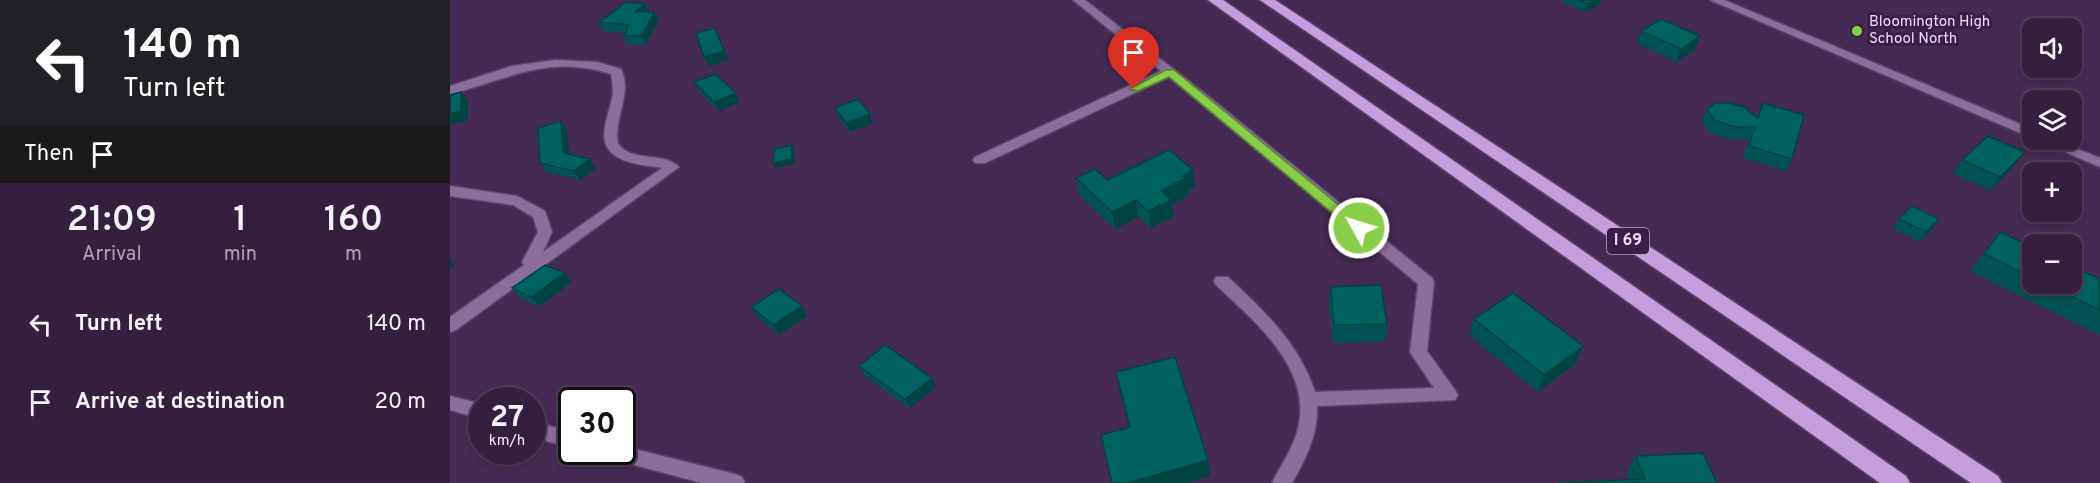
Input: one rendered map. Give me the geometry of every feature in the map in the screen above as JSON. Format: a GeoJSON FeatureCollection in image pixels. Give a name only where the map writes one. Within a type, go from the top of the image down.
{"type":"FeatureCollection","features":[{"type":"Feature","properties":{"kind":"highway","name":"I 69"},"geometry":{"type":"LineString","coordinates":[[1214,0],[1898,483]]}},
{"type":"Feature","properties":{"kind":"highway","name":"I 69"},"geometry":{"type":"LineString","coordinates":[[1266,0],[1990,483]]}},
{"type":"Feature","properties":{"kind":"street"},"geometry":{"type":"LineString","coordinates":[[1078,0],[1170,72],[1426,282],[1418,352],[1449,395],[1310,399]]}},
{"type":"Feature","properties":{"kind":"street"},"geometry":{"type":"LineString","coordinates":[[1714,0],[2022,130]]}},
{"type":"Feature","properties":{"kind":"street"},"geometry":{"type":"LineString","coordinates":[[450,90],[534,66],[567,62],[597,64],[617,72],[619,93],[610,125],[610,142],[625,156],[672,166],[522,272],[450,327]]}},
{"type":"Feature","properties":{"kind":"street"},"geometry":{"type":"LineString","coordinates":[[980,160],[1170,72]]}},
{"type":"Feature","properties":{"kind":"street"},"geometry":{"type":"LineString","coordinates":[[2069,150],[2100,163]]}},
{"type":"Feature","properties":{"kind":"street"},"geometry":{"type":"LineString","coordinates":[[450,191],[517,201],[540,214],[544,232],[539,248],[522,272]]}},
{"type":"Feature","properties":{"kind":"street"},"geometry":{"type":"LineString","coordinates":[[1222,281],[1265,321],[1289,349],[1303,374],[1310,399],[1305,438],[1297,460],[1282,483]]}},
{"type":"Feature","properties":{"kind":"street"},"geometry":{"type":"LineString","coordinates":[[450,403],[468,408]]}},
{"type":"Feature","properties":{"kind":"street"},"geometry":{"type":"LineString","coordinates":[[636,457],[735,483]]}},
{"type":"Feature","properties":{"kind":"building"},"geometry":{"type":"Polygon","coordinates":[[[1579,0],[1594,0],[1587,4],[1579,0]]]}},
{"type":"Feature","properties":{"kind":"building"},"geometry":{"type":"Polygon","coordinates":[[[626,2],[645,4],[636,11],[654,13],[641,36],[624,36],[629,25],[599,22],[626,2]]]}},
{"type":"Feature","properties":{"kind":"building"},"geometry":{"type":"Polygon","coordinates":[[[1661,19],[1700,36],[1681,49],[1641,31],[1661,19]]]}},
{"type":"Feature","properties":{"kind":"building"},"geometry":{"type":"Polygon","coordinates":[[[715,28],[724,51],[704,57],[696,33],[715,28]]]}},
{"type":"Feature","properties":{"kind":"building"},"geometry":{"type":"Polygon","coordinates":[[[715,74],[736,93],[714,102],[694,82],[715,74]]]}},
{"type":"Feature","properties":{"kind":"building"},"geometry":{"type":"Polygon","coordinates":[[[461,92],[461,111],[450,114],[450,95],[461,92]]]}},
{"type":"Feature","properties":{"kind":"building"},"geometry":{"type":"Polygon","coordinates":[[[858,99],[870,114],[846,123],[835,108],[858,99]]]}},
{"type":"Feature","properties":{"kind":"building"},"geometry":{"type":"Polygon","coordinates":[[[1716,103],[1730,103],[1744,107],[1758,118],[1763,103],[1804,115],[1792,159],[1749,146],[1755,127],[1735,127],[1714,120],[1707,109],[1716,103]]]}},
{"type":"Feature","properties":{"kind":"building"},"geometry":{"type":"Polygon","coordinates":[[[561,121],[563,153],[590,159],[573,171],[540,163],[538,128],[561,121]]]}},
{"type":"Feature","properties":{"kind":"building"},"geometry":{"type":"Polygon","coordinates":[[[1988,136],[2025,152],[2000,177],[1962,160],[1988,136]]]}},
{"type":"Feature","properties":{"kind":"building"},"geometry":{"type":"Polygon","coordinates":[[[792,145],[791,159],[773,163],[774,149],[792,145]]]}},
{"type":"Feature","properties":{"kind":"building"},"geometry":{"type":"Polygon","coordinates":[[[1169,150],[1193,170],[1183,176],[1186,178],[1161,191],[1171,200],[1148,211],[1136,200],[1112,212],[1076,178],[1095,169],[1107,180],[1169,150]]]}},
{"type":"Feature","properties":{"kind":"building"},"geometry":{"type":"Polygon","coordinates":[[[1912,206],[1939,219],[1926,232],[1899,219],[1912,206]]]}},
{"type":"Feature","properties":{"kind":"building"},"geometry":{"type":"Polygon","coordinates":[[[2000,232],[2022,242],[2022,272],[1984,254],[2000,232]]]}},
{"type":"Feature","properties":{"kind":"building"},"geometry":{"type":"Polygon","coordinates":[[[545,265],[565,273],[531,297],[512,288],[545,265]]]}},
{"type":"Feature","properties":{"kind":"building"},"geometry":{"type":"Polygon","coordinates":[[[2082,271],[2100,279],[2100,310],[2066,294],[2082,294],[2082,271]]]}},
{"type":"Feature","properties":{"kind":"building"},"geometry":{"type":"Polygon","coordinates":[[[1381,285],[1387,324],[1334,325],[1331,287],[1381,285]]]}},
{"type":"Feature","properties":{"kind":"building"},"geometry":{"type":"Polygon","coordinates":[[[779,289],[802,306],[773,325],[751,307],[779,289]]]}},
{"type":"Feature","properties":{"kind":"building"},"geometry":{"type":"Polygon","coordinates":[[[1513,293],[1583,346],[1544,375],[1474,319],[1513,293]]]}},
{"type":"Feature","properties":{"kind":"building"},"geometry":{"type":"Polygon","coordinates":[[[885,345],[932,378],[905,399],[859,366],[885,345]]]}},
{"type":"Feature","properties":{"kind":"building"},"geometry":{"type":"Polygon","coordinates":[[[1175,357],[1208,460],[1128,483],[1112,483],[1101,435],[1130,427],[1116,372],[1175,357]]]}},
{"type":"Feature","properties":{"kind":"building"},"geometry":{"type":"Polygon","coordinates":[[[1703,453],[1717,483],[1557,483],[1645,479],[1636,456],[1703,453]]]}},
{"type":"Feature","properties":{"kind":"place","name":"Bloomington High School North"},"geometry":{"type":"Point","coordinates":[1857,31]}},
{"type":"Feature","properties":{"kind":"route"},"geometry":{"type":"LineString","coordinates":[[1134,89],[1170,72],[1359,228]]}}]}
